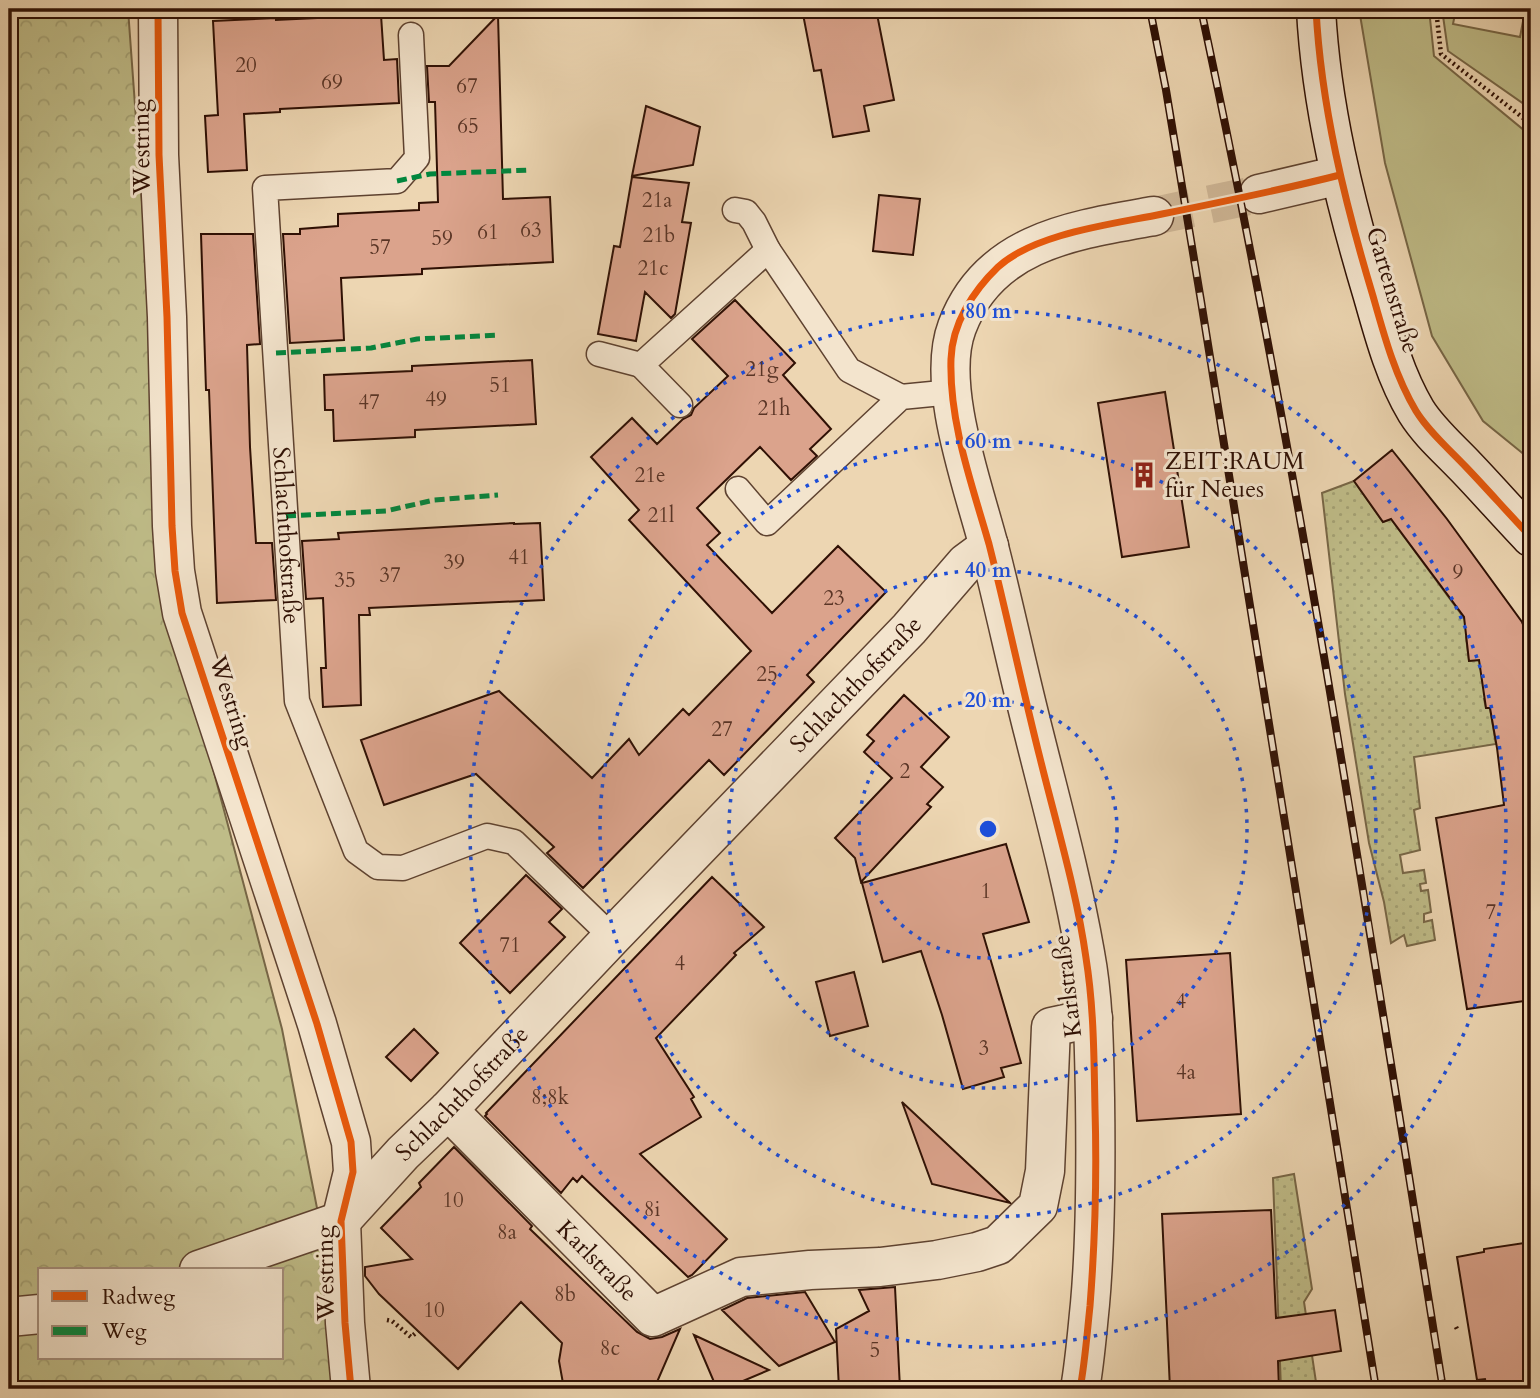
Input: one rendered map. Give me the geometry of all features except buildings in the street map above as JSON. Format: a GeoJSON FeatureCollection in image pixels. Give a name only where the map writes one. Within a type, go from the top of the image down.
{"type":"FeatureCollection","features":[{"type":"Feature","properties":{"kind":"street","name":"Westring"},"geometry":{"type":"LineString","coordinates":[[158,9],[159,155],[175,571],[182,613],[317,1024],[351,1142],[353,1172],[341,1221],[344,1315],[351,1389]]}},
{"type":"Feature","properties":{"kind":"street","name":"Gartenstraße"},"geometry":{"type":"LineString","coordinates":[[1316,9],[1318,52],[1340,175],[1394,363],[1417,411],[1433,433],[1531,537]]}},
{"type":"Feature","properties":{"kind":"street"},"geometry":{"type":"LineString","coordinates":[[1259,194],[1340,175]]}},
{"type":"Feature","properties":{"kind":"street"},"geometry":{"type":"LineString","coordinates":[[989,546],[966,466],[952,392],[951,356],[956,328],[984,282],[1002,264],[1024,250],[1098,226],[1154,216]]}},
{"type":"Feature","properties":{"kind":"street","name":"Schlachthofstraße"},"geometry":{"type":"LineString","coordinates":[[341,1221],[403,1153],[448,1110],[909,629],[966,563],[989,546]]}},
{"type":"Feature","properties":{"kind":"street","name":"Karlstraße"},"geometry":{"type":"LineString","coordinates":[[989,546],[1076,908],[1086,957],[1093,1018],[1096,1155],[1093,1266],[1085,1363],[1080,1389]]}},
{"type":"Feature","properties":{"kind":"street","name":"Karlstraße"},"geometry":{"type":"LineString","coordinates":[[448,1110],[653,1317],[741,1277],[880,1267],[977,1252],[998,1245],[1038,1206],[1045,1171],[1051,1027],[1093,1018]]}},
{"type":"Feature","properties":{"kind":"street"},"geometry":{"type":"LineString","coordinates":[[205,1268],[341,1221]]}},
{"type":"Feature","properties":{"kind":"street"},"geometry":{"type":"LineString","coordinates":[[9,1317],[38,1314]]}},
{"type":"Feature","properties":{"kind":"lane","name":"Schlachthofstraße"},"geometry":{"type":"LineString","coordinates":[[411,35],[417,158],[397,181],[265,188],[297,701],[356,851],[378,867],[403,868],[487,836],[514,842],[612,937]]}},
{"type":"Feature","properties":{"kind":"lane"},"geometry":{"type":"LineString","coordinates":[[735,210],[746,212],[754,222],[768,250],[849,370],[901,397],[952,392]]}},
{"type":"Feature","properties":{"kind":"lane"},"geometry":{"type":"LineString","coordinates":[[641,365],[768,250]]}},
{"type":"Feature","properties":{"kind":"lane"},"geometry":{"type":"LineString","coordinates":[[599,354],[641,365],[680,405]]}},
{"type":"Feature","properties":{"kind":"lane"},"geometry":{"type":"LineString","coordinates":[[738,489],[767,523],[901,397]]}},
{"type":"Feature","properties":{"kind":"path"},"geometry":{"type":"LineString","coordinates":[[1436,9],[1441,54],[1531,124]]}},
{"type":"Feature","properties":{"kind":"path"},"geometry":{"type":"LineString","coordinates":[[382,1320],[392,1321],[411,1337],[418,1331]]}},
{"type":"Feature","properties":{"kind":"green space"},"geometry":{"type":"Polygon","coordinates":[[[9,9],[128,9],[172,614],[282,1029],[326,1254],[332,1389],[9,1389],[9,9]]]}},
{"type":"Feature","properties":{"kind":"green space"},"geometry":{"type":"Polygon","coordinates":[[[1359,9],[1429,9],[1434,56],[1531,136],[1531,460],[1483,421],[1432,336],[1385,163],[1359,9]]]}},
{"type":"Feature","properties":{"kind":"green space"},"geometry":{"type":"Polygon","coordinates":[[[1442,9],[1456,9],[1453,24],[1520,37],[1525,11],[1531,12],[1531,109],[1448,51],[1442,9]]]}},
{"type":"Feature","properties":{"kind":"green space"},"geometry":{"type":"Polygon","coordinates":[[[1354,481],[1383,522],[1391,519],[1475,633],[1466,637],[1469,661],[1480,660],[1487,698],[1484,699],[1486,708],[1490,708],[1496,744],[1414,757],[1420,808],[1414,810],[1420,850],[1400,855],[1403,873],[1424,870],[1426,883],[1420,884],[1421,891],[1428,890],[1431,912],[1424,914],[1424,922],[1432,920],[1435,940],[1407,946],[1404,935],[1391,943],[1369,843],[1345,694],[1322,493],[1354,481]]]}},
{"type":"Feature","properties":{"kind":"green space"},"geometry":{"type":"Polygon","coordinates":[[[1294,1174],[1312,1289],[1304,1302],[1316,1382],[1314,1389],[1281,1389],[1273,1178],[1294,1174]]]}},
{"type":"Feature","properties":{"kind":"tunnel"},"geometry":{"type":"LineString","coordinates":[[1154,216],[1259,194]]}},
{"type":"Feature","properties":{"kind":"railway"},"geometry":{"type":"LineString","coordinates":[[1150,9],[1201,301],[1376,1389]]}},
{"type":"Feature","properties":{"kind":"railway"},"geometry":{"type":"LineString","coordinates":[[1201,9],[1270,353],[1301,525],[1360,870],[1443,1389]]}},
{"type":"Feature","properties":{"kind":"marked path"},"geometry":{"type":"LineString","coordinates":[[397,181],[430,174],[531,170]]}},
{"type":"Feature","properties":{"kind":"marked path"},"geometry":{"type":"LineString","coordinates":[[276,353],[371,348],[417,339],[499,335]]}},
{"type":"Feature","properties":{"kind":"marked path"},"geometry":{"type":"LineString","coordinates":[[286,516],[386,511],[434,500],[498,495]]}},
{"type":"Feature","properties":{"kind":"cycle path"},"geometry":{"type":"LineString","coordinates":[[158,9],[159,155],[175,571],[182,613],[317,1024],[351,1142],[353,1172],[341,1221],[351,1389]]}},
{"type":"Feature","properties":{"kind":"cycle path"},"geometry":{"type":"LineString","coordinates":[[1316,9],[1323,82],[1336,154],[1363,261],[1396,370],[1416,411],[1427,426],[1531,537]]}},
{"type":"Feature","properties":{"kind":"cycle path"},"geometry":{"type":"LineString","coordinates":[[1080,1389],[1090,1306],[1095,1208],[1094,1052],[1089,977],[1072,883],[989,544],[958,430],[951,383],[952,346],[955,333],[972,297],[998,267],[1032,246],[1099,226],[1251,196],[1340,175]]}},
{"type":"Feature","properties":{"kind":"place","name":"ZEIT:RAUM für Neues"},"geometry":{"type":"Point","coordinates":[1144,475]}}]}
